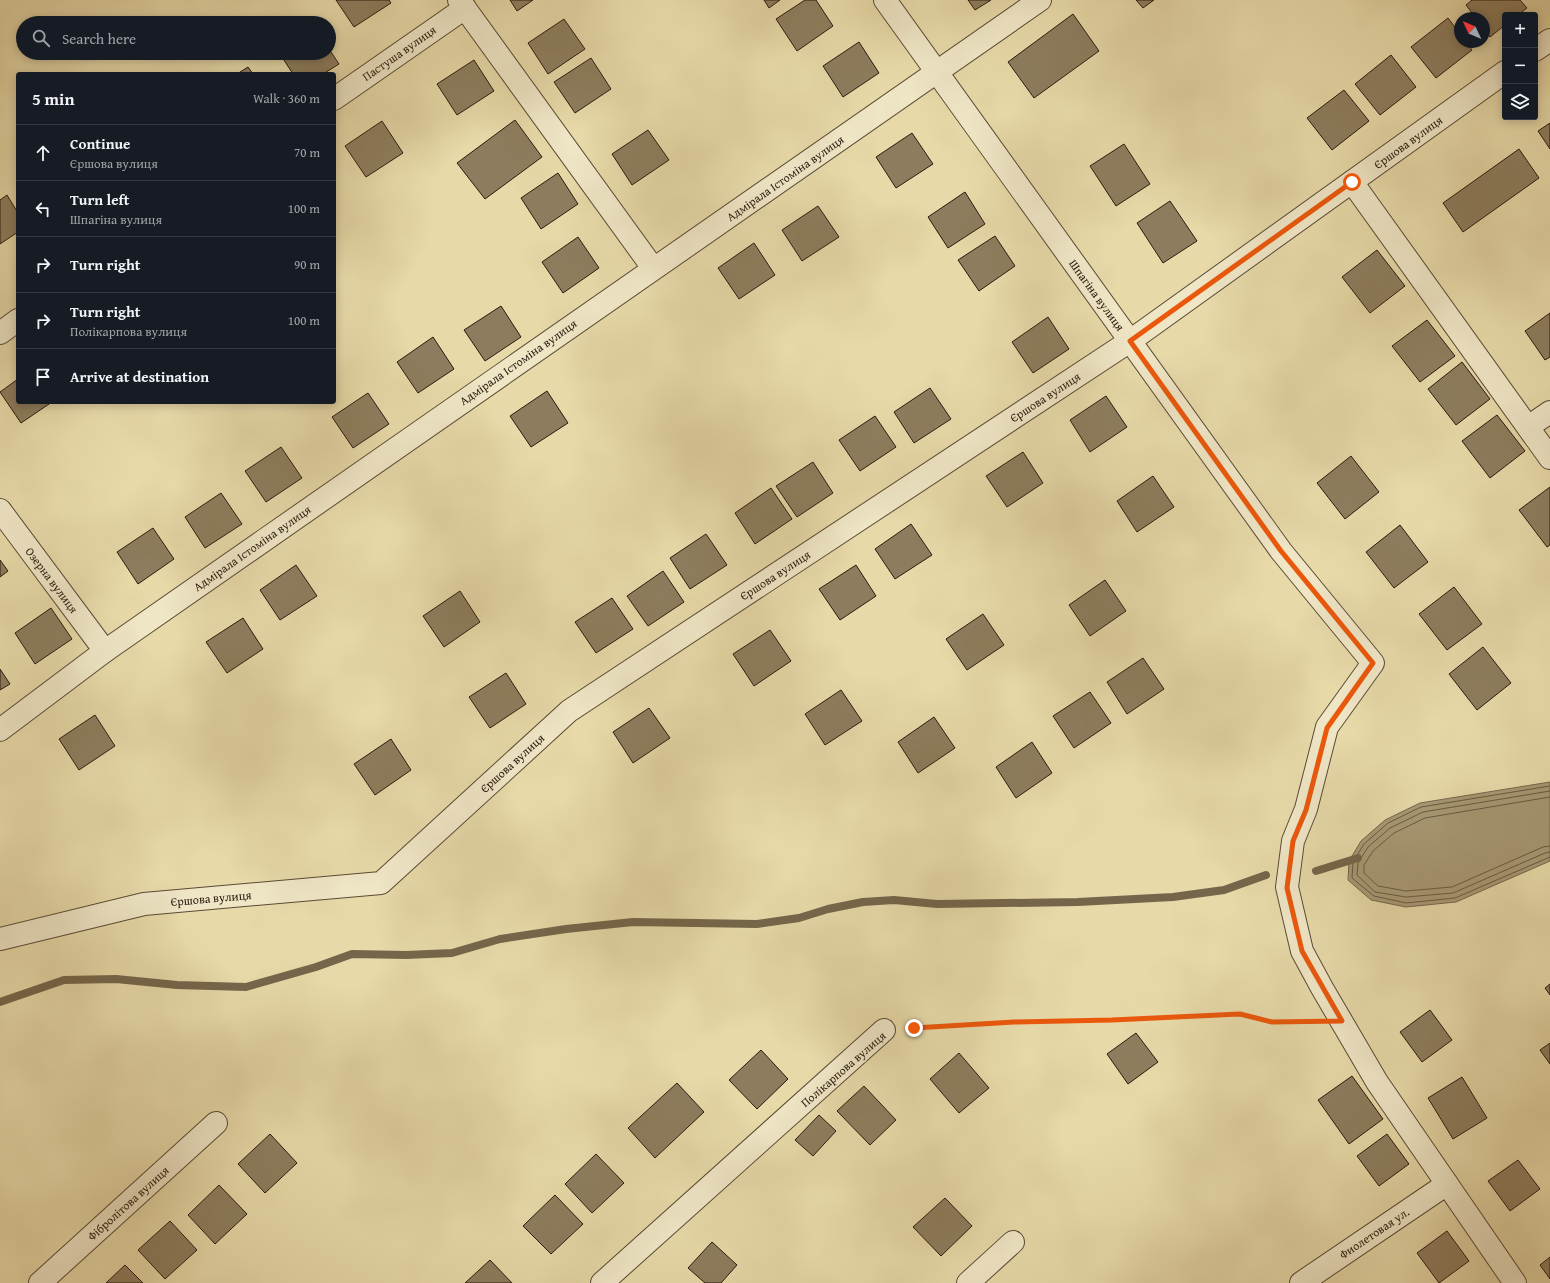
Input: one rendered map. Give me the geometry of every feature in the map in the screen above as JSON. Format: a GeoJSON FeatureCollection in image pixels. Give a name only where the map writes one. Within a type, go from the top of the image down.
{"type":"FeatureCollection","features":[{"type":"Feature","properties":{"kind":"street","name":"Шпагіна вулиця"},"geometry":{"type":"LineString","coordinates":[[885,0],[1281,551],[1373,663],[1327,728],[1306,810],[1293,841],[1287,888],[1302,951],[1342,1021]]}},
{"type":"Feature","properties":{"kind":"street","name":"Адмірала Істоміна вулиця"},"geometry":{"type":"LineString","coordinates":[[0,730],[105,651],[1040,0]]}},
{"type":"Feature","properties":{"kind":"street","name":"Пастуша вулиця"},"geometry":{"type":"LineString","coordinates":[[336,98],[462,4]]}},
{"type":"Feature","properties":{"kind":"street"},"geometry":{"type":"LineString","coordinates":[[462,4],[653,268]]}},
{"type":"Feature","properties":{"kind":"street"},"geometry":{"type":"LineString","coordinates":[[1538,48],[1550,40]]}},
{"type":"Feature","properties":{"kind":"street","name":"Єршова вулиця"},"geometry":{"type":"LineString","coordinates":[[0,938],[144,904],[381,883],[569,711],[1130,341],[1502,74]]}},
{"type":"Feature","properties":{"kind":"street"},"geometry":{"type":"LineString","coordinates":[[1352,182],[1550,458]]}},
{"type":"Feature","properties":{"kind":"street"},"geometry":{"type":"LineString","coordinates":[[0,333],[16,321]]}},
{"type":"Feature","properties":{"kind":"street"},"geometry":{"type":"LineString","coordinates":[[1528,428],[1550,412]]}},
{"type":"Feature","properties":{"kind":"street","name":"Озерна вулиця"},"geometry":{"type":"LineString","coordinates":[[0,510],[105,651]]}},
{"type":"Feature","properties":{"kind":"street"},"geometry":{"type":"LineString","coordinates":[[1342,1021],[1377,1082],[1448,1184],[1514,1283]]}},
{"type":"Feature","properties":{"kind":"street","name":"Полікарпова вулиця"},"geometry":{"type":"LineString","coordinates":[[602,1283],[884,1030]]}},
{"type":"Feature","properties":{"kind":"street","name":"Фібролітова вулиця"},"geometry":{"type":"LineString","coordinates":[[40,1283],[216,1123]]}},
{"type":"Feature","properties":{"kind":"street","name":"Фиолетовая ул."},"geometry":{"type":"LineString","coordinates":[[1301,1283],[1448,1184]]}},
{"type":"Feature","properties":{"kind":"street"},"geometry":{"type":"LineString","coordinates":[[975,1281],[1014,1242]]}},
{"type":"Feature","properties":{"kind":"path","name":"Полікарпова вулиця"},"geometry":{"type":"LineString","coordinates":[[884,1030],[1014,1022],[1112,1020],[1240,1014],[1272,1022],[1342,1021]]}},
{"type":"Feature","properties":{"kind":"water"},"geometry":{"type":"Polygon","coordinates":[[[1550,782],[1550,861],[1456,902],[1406,907],[1371,900],[1348,880],[1349,861],[1361,841],[1385,820],[1420,803],[1550,782]]]}},
{"type":"Feature","properties":{"kind":"building"},"geometry":{"type":"Polygon","coordinates":[[[336,0],[389,0],[391,3],[354,27],[336,0]]]}},
{"type":"Feature","properties":{"kind":"building"},"geometry":{"type":"Polygon","coordinates":[[[510,0],[533,0],[517,11],[510,0]]]}},
{"type":"Feature","properties":{"kind":"building"},"geometry":{"type":"Polygon","coordinates":[[[764,0],[780,0],[769,8],[764,0]]]}},
{"type":"Feature","properties":{"kind":"building"},"geometry":{"type":"Polygon","coordinates":[[[805,0],[816,0],[833,26],[797,51],[776,19],[805,0]]]}},
{"type":"Feature","properties":{"kind":"building"},"geometry":{"type":"Polygon","coordinates":[[[968,0],[991,0],[975,10],[968,0]]]}},
{"type":"Feature","properties":{"kind":"building"},"geometry":{"type":"Polygon","coordinates":[[[1136,0],[1154,0],[1143,8],[1136,0]]]}},
{"type":"Feature","properties":{"kind":"building"},"geometry":{"type":"Polygon","coordinates":[[[1472,0],[1520,0],[1527,8],[1522,12],[1502,12],[1502,27],[1490,37],[1490,12],[1471,12],[1466,5],[1472,0]]]}},
{"type":"Feature","properties":{"kind":"building"},"geometry":{"type":"Polygon","coordinates":[[[1073,14],[1099,51],[1034,98],[1008,62],[1073,14]]]}},
{"type":"Feature","properties":{"kind":"building"},"geometry":{"type":"Polygon","coordinates":[[[1448,18],[1454,26],[1454,48],[1470,48],[1472,50],[1436,78],[1411,47],[1448,18]]]}},
{"type":"Feature","properties":{"kind":"building"},"geometry":{"type":"Polygon","coordinates":[[[564,19],[585,49],[548,74],[528,43],[564,19]]]}},
{"type":"Feature","properties":{"kind":"building"},"geometry":{"type":"Polygon","coordinates":[[[859,42],[879,73],[843,97],[823,66],[859,42]]]}},
{"type":"Feature","properties":{"kind":"building"},"geometry":{"type":"Polygon","coordinates":[[[1391,55],[1416,87],[1380,115],[1355,84],[1391,55]]]}},
{"type":"Feature","properties":{"kind":"building"},"geometry":{"type":"Polygon","coordinates":[[[591,58],[611,89],[575,113],[554,82],[591,58]]]}},
{"type":"Feature","properties":{"kind":"building"},"geometry":{"type":"Polygon","coordinates":[[[284,60],[336,60],[339,64],[326,72],[292,72],[284,60]]]}},
{"type":"Feature","properties":{"kind":"building"},"geometry":{"type":"Polygon","coordinates":[[[474,60],[494,91],[457,115],[437,84],[474,60]]]}},
{"type":"Feature","properties":{"kind":"building"},"geometry":{"type":"Polygon","coordinates":[[[248,67],[252,72],[240,72],[248,67]]]}},
{"type":"Feature","properties":{"kind":"building"},"geometry":{"type":"Polygon","coordinates":[[[1344,90],[1369,121],[1332,150],[1307,118],[1344,90]]]}},
{"type":"Feature","properties":{"kind":"building"},"geometry":{"type":"Polygon","coordinates":[[[515,120],[542,157],[485,199],[457,163],[515,120]]]}},
{"type":"Feature","properties":{"kind":"building"},"geometry":{"type":"Polygon","coordinates":[[[382,121],[403,153],[366,177],[345,146],[382,121]]]}},
{"type":"Feature","properties":{"kind":"building"},"geometry":{"type":"Polygon","coordinates":[[[1550,123],[1550,149],[1538,131],[1550,123]]]}},
{"type":"Feature","properties":{"kind":"building"},"geometry":{"type":"Polygon","coordinates":[[[648,130],[669,160],[632,185],[612,154],[648,130]]]}},
{"type":"Feature","properties":{"kind":"building"},"geometry":{"type":"Polygon","coordinates":[[[912,133],[933,164],[896,188],[876,157],[912,133]]]}},
{"type":"Feature","properties":{"kind":"building"},"geometry":{"type":"Polygon","coordinates":[[[1124,144],[1150,184],[1116,206],[1090,166],[1124,144]]]}},
{"type":"Feature","properties":{"kind":"building"},"geometry":{"type":"Polygon","coordinates":[[[1519,149],[1539,178],[1463,232],[1443,203],[1519,149]]]}},
{"type":"Feature","properties":{"kind":"building"},"geometry":{"type":"Polygon","coordinates":[[[558,173],[578,204],[541,229],[521,198],[558,173]]]}},
{"type":"Feature","properties":{"kind":"building"},"geometry":{"type":"Polygon","coordinates":[[[965,192],[985,224],[948,248],[928,217],[965,192]]]}},
{"type":"Feature","properties":{"kind":"building"},"geometry":{"type":"Polygon","coordinates":[[[7,195],[16,210],[16,233],[0,244],[0,200],[7,195]]]}},
{"type":"Feature","properties":{"kind":"building"},"geometry":{"type":"Polygon","coordinates":[[[1170,201],[1197,241],[1163,263],[1137,223],[1170,201]]]}},
{"type":"Feature","properties":{"kind":"building"},"geometry":{"type":"Polygon","coordinates":[[[818,206],[839,237],[802,261],[782,230],[818,206]]]}},
{"type":"Feature","properties":{"kind":"building"},"geometry":{"type":"Polygon","coordinates":[[[995,236],[1015,266],[979,291],[958,260],[995,236]]]}},
{"type":"Feature","properties":{"kind":"building"},"geometry":{"type":"Polygon","coordinates":[[[578,237],[599,268],[563,293],[542,262],[578,237]]]}},
{"type":"Feature","properties":{"kind":"building"},"geometry":{"type":"Polygon","coordinates":[[[754,243],[775,275],[739,299],[718,268],[754,243]]]}},
{"type":"Feature","properties":{"kind":"building"},"geometry":{"type":"Polygon","coordinates":[[[1377,250],[1405,286],[1370,313],[1342,277],[1377,250]]]}},
{"type":"Feature","properties":{"kind":"building"},"geometry":{"type":"Polygon","coordinates":[[[501,306],[521,337],[485,361],[464,330],[501,306]]]}},
{"type":"Feature","properties":{"kind":"building"},"geometry":{"type":"Polygon","coordinates":[[[1550,313],[1550,357],[1545,360],[1525,331],[1550,313]]]}},
{"type":"Feature","properties":{"kind":"building"},"geometry":{"type":"Polygon","coordinates":[[[1048,317],[1069,349],[1033,373],[1012,342],[1048,317]]]}},
{"type":"Feature","properties":{"kind":"building"},"geometry":{"type":"Polygon","coordinates":[[[1427,320],[1455,356],[1420,382],[1392,346],[1427,320]]]}},
{"type":"Feature","properties":{"kind":"building"},"geometry":{"type":"Polygon","coordinates":[[[433,337],[454,369],[418,393],[397,362],[433,337]]]}},
{"type":"Feature","properties":{"kind":"building"},"geometry":{"type":"Polygon","coordinates":[[[1462,362],[1490,399],[1456,425],[1428,389],[1462,362]]]}},
{"type":"Feature","properties":{"kind":"building"},"geometry":{"type":"Polygon","coordinates":[[[16,380],[16,404],[49,404],[21,423],[0,392],[16,380]]]}},
{"type":"Feature","properties":{"kind":"building"},"geometry":{"type":"Polygon","coordinates":[[[930,388],[951,419],[914,443],[894,412],[930,388]]]}},
{"type":"Feature","properties":{"kind":"building"},"geometry":{"type":"Polygon","coordinates":[[[547,391],[568,423],[531,447],[510,416],[547,391]]]}},
{"type":"Feature","properties":{"kind":"building"},"geometry":{"type":"Polygon","coordinates":[[[368,393],[389,424],[353,448],[332,417],[368,393]]]}},
{"type":"Feature","properties":{"kind":"building"},"geometry":{"type":"Polygon","coordinates":[[[1106,396],[1127,427],[1090,452],[1070,420],[1106,396]]]}},
{"type":"Feature","properties":{"kind":"building"},"geometry":{"type":"Polygon","coordinates":[[[1497,415],[1525,451],[1490,478],[1462,441],[1497,415]]]}},
{"type":"Feature","properties":{"kind":"building"},"geometry":{"type":"Polygon","coordinates":[[[875,416],[896,447],[860,471],[839,440],[875,416]]]}},
{"type":"Feature","properties":{"kind":"building"},"geometry":{"type":"Polygon","coordinates":[[[281,447],[302,478],[266,502],[245,471],[281,447]]]}},
{"type":"Feature","properties":{"kind":"building"},"geometry":{"type":"Polygon","coordinates":[[[1023,452],[1043,483],[1007,507],[986,476],[1023,452]]]}},
{"type":"Feature","properties":{"kind":"building"},"geometry":{"type":"Polygon","coordinates":[[[1351,456],[1379,492],[1345,519],[1317,483],[1351,456]]]}},
{"type":"Feature","properties":{"kind":"building"},"geometry":{"type":"Polygon","coordinates":[[[813,462],[833,493],[797,517],[776,486],[813,462]]]}},
{"type":"Feature","properties":{"kind":"building"},"geometry":{"type":"Polygon","coordinates":[[[1153,476],[1174,507],[1137,532],[1117,501],[1153,476]]]}},
{"type":"Feature","properties":{"kind":"building"},"geometry":{"type":"Polygon","coordinates":[[[1550,487],[1550,545],[1547,547],[1519,510],[1550,487]]]}},
{"type":"Feature","properties":{"kind":"building"},"geometry":{"type":"Polygon","coordinates":[[[771,488],[792,519],[755,544],[735,513],[771,488]]]}},
{"type":"Feature","properties":{"kind":"building"},"geometry":{"type":"Polygon","coordinates":[[[221,493],[242,524],[205,548],[185,517],[221,493]]]}},
{"type":"Feature","properties":{"kind":"building"},"geometry":{"type":"Polygon","coordinates":[[[911,524],[932,555],[895,579],[875,549],[911,524]]]}},
{"type":"Feature","properties":{"kind":"building"},"geometry":{"type":"Polygon","coordinates":[[[1400,525],[1428,562],[1394,588],[1366,552],[1400,525]]]}},
{"type":"Feature","properties":{"kind":"building"},"geometry":{"type":"Polygon","coordinates":[[[153,528],[174,559],[138,584],[117,552],[153,528]]]}},
{"type":"Feature","properties":{"kind":"building"},"geometry":{"type":"Polygon","coordinates":[[[706,534],[727,565],[690,589],[670,558],[706,534]]]}},
{"type":"Feature","properties":{"kind":"building"},"geometry":{"type":"Polygon","coordinates":[[[0,560],[8,571],[0,577],[0,560]]]}},
{"type":"Feature","properties":{"kind":"building"},"geometry":{"type":"Polygon","coordinates":[[[296,565],[317,596],[280,620],[260,590],[296,565]]]}},
{"type":"Feature","properties":{"kind":"building"},"geometry":{"type":"Polygon","coordinates":[[[856,565],[876,596],[840,620],[819,589],[856,565]]]}},
{"type":"Feature","properties":{"kind":"building"},"geometry":{"type":"Polygon","coordinates":[[[663,571],[684,602],[648,626],[627,596],[663,571]]]}},
{"type":"Feature","properties":{"kind":"building"},"geometry":{"type":"Polygon","coordinates":[[[1105,580],[1126,611],[1090,636],[1069,605],[1105,580]]]}},
{"type":"Feature","properties":{"kind":"building"},"geometry":{"type":"Polygon","coordinates":[[[1454,587],[1482,624],[1447,650],[1419,614],[1454,587]]]}},
{"type":"Feature","properties":{"kind":"building"},"geometry":{"type":"Polygon","coordinates":[[[460,591],[480,622],[444,647],[423,616],[460,591]]]}},
{"type":"Feature","properties":{"kind":"building"},"geometry":{"type":"Polygon","coordinates":[[[612,598],[633,629],[596,653],[575,622],[612,598]]]}},
{"type":"Feature","properties":{"kind":"building"},"geometry":{"type":"Polygon","coordinates":[[[51,608],[72,639],[35,664],[15,633],[51,608]]]}},
{"type":"Feature","properties":{"kind":"building"},"geometry":{"type":"Polygon","coordinates":[[[983,614],[1004,645],[967,670],[946,639],[983,614]]]}},
{"type":"Feature","properties":{"kind":"building"},"geometry":{"type":"Polygon","coordinates":[[[243,618],[263,649],[227,673],[206,642],[243,618]]]}},
{"type":"Feature","properties":{"kind":"building"},"geometry":{"type":"Polygon","coordinates":[[[770,630],[791,661],[754,686],[733,654],[770,630]]]}},
{"type":"Feature","properties":{"kind":"building"},"geometry":{"type":"Polygon","coordinates":[[[1483,647],[1511,683],[1477,710],[1449,674],[1483,647]]]}},
{"type":"Feature","properties":{"kind":"building"},"geometry":{"type":"Polygon","coordinates":[[[1143,658],[1164,689],[1127,714],[1107,682],[1143,658]]]}},
{"type":"Feature","properties":{"kind":"building"},"geometry":{"type":"Polygon","coordinates":[[[0,669],[10,684],[0,690],[0,669]]]}},
{"type":"Feature","properties":{"kind":"building"},"geometry":{"type":"Polygon","coordinates":[[[506,673],[526,704],[490,728],[469,697],[506,673]]]}},
{"type":"Feature","properties":{"kind":"building"},"geometry":{"type":"Polygon","coordinates":[[[841,690],[862,721],[825,745],[805,714],[841,690]]]}},
{"type":"Feature","properties":{"kind":"building"},"geometry":{"type":"Polygon","coordinates":[[[1090,692],[1111,723],[1074,748],[1053,716],[1090,692]]]}},
{"type":"Feature","properties":{"kind":"building"},"geometry":{"type":"Polygon","coordinates":[[[649,708],[670,738],[633,763],[613,732],[649,708]]]}},
{"type":"Feature","properties":{"kind":"building"},"geometry":{"type":"Polygon","coordinates":[[[95,715],[115,746],[79,770],[59,739],[95,715]]]}},
{"type":"Feature","properties":{"kind":"building"},"geometry":{"type":"Polygon","coordinates":[[[934,717],[955,748],[918,773],[898,742],[934,717]]]}},
{"type":"Feature","properties":{"kind":"building"},"geometry":{"type":"Polygon","coordinates":[[[391,739],[411,770],[375,795],[354,764],[391,739]]]}},
{"type":"Feature","properties":{"kind":"building"},"geometry":{"type":"Polygon","coordinates":[[[1032,742],[1052,773],[1016,798],[996,767],[1032,742]]]}},
{"type":"Feature","properties":{"kind":"building"},"geometry":{"type":"Polygon","coordinates":[[[1550,984],[1550,995],[1545,988],[1550,984]]]}},
{"type":"Feature","properties":{"kind":"building"},"geometry":{"type":"Polygon","coordinates":[[[1430,1010],[1452,1040],[1422,1062],[1400,1032],[1430,1010]]]}},
{"type":"Feature","properties":{"kind":"building"},"geometry":{"type":"Polygon","coordinates":[[[1136,1033],[1158,1062],[1128,1084],[1107,1054],[1136,1033]]]}},
{"type":"Feature","properties":{"kind":"building"},"geometry":{"type":"Polygon","coordinates":[[[1550,1043],[1550,1064],[1540,1050],[1550,1043]]]}},
{"type":"Feature","properties":{"kind":"building"},"geometry":{"type":"Polygon","coordinates":[[[761,1050],[788,1079],[757,1109],[729,1080],[761,1050]]]}},
{"type":"Feature","properties":{"kind":"building"},"geometry":{"type":"Polygon","coordinates":[[[959,1053],[989,1088],[959,1113],[930,1079],[959,1053]]]}},
{"type":"Feature","properties":{"kind":"building"},"geometry":{"type":"Polygon","coordinates":[[[1352,1076],[1383,1119],[1349,1144],[1318,1100],[1352,1076]]]}},
{"type":"Feature","properties":{"kind":"building"},"geometry":{"type":"Polygon","coordinates":[[[1462,1077],[1487,1118],[1453,1139],[1428,1098],[1462,1077]]]}},
{"type":"Feature","properties":{"kind":"building"},"geometry":{"type":"Polygon","coordinates":[[[677,1083],[704,1112],[655,1158],[628,1128],[677,1083]]]}},
{"type":"Feature","properties":{"kind":"building"},"geometry":{"type":"Polygon","coordinates":[[[864,1086],[896,1120],[870,1145],[837,1111],[864,1086]]]}},
{"type":"Feature","properties":{"kind":"building"},"geometry":{"type":"Polygon","coordinates":[[[819,1115],[836,1131],[813,1156],[795,1140],[819,1115]]]}},
{"type":"Feature","properties":{"kind":"building"},"geometry":{"type":"Polygon","coordinates":[[[270,1134],[297,1163],[265,1193],[238,1164],[270,1134]]]}},
{"type":"Feature","properties":{"kind":"building"},"geometry":{"type":"Polygon","coordinates":[[[1387,1134],[1409,1164],[1379,1186],[1357,1156],[1387,1134]]]}},
{"type":"Feature","properties":{"kind":"building"},"geometry":{"type":"Polygon","coordinates":[[[596,1154],[624,1183],[592,1213],[565,1184],[596,1154]]]}},
{"type":"Feature","properties":{"kind":"building"},"geometry":{"type":"Polygon","coordinates":[[[1518,1160],[1540,1189],[1510,1211],[1488,1181],[1518,1160]]]}},
{"type":"Feature","properties":{"kind":"building"},"geometry":{"type":"Polygon","coordinates":[[[219,1185],[247,1214],[215,1244],[188,1215],[219,1185]]]}},
{"type":"Feature","properties":{"kind":"building"},"geometry":{"type":"Polygon","coordinates":[[[555,1195],[583,1224],[551,1254],[523,1226],[555,1195]]]}},
{"type":"Feature","properties":{"kind":"building"},"geometry":{"type":"Polygon","coordinates":[[[945,1198],[972,1226],[941,1256],[913,1227],[945,1198]]]}},
{"type":"Feature","properties":{"kind":"building"},"geometry":{"type":"Polygon","coordinates":[[[170,1221],[197,1250],[165,1279],[138,1250],[170,1221]]]}},
{"type":"Feature","properties":{"kind":"building"},"geometry":{"type":"Polygon","coordinates":[[[1447,1231],[1469,1261],[1439,1283],[1417,1253],[1447,1231]]]}},
{"type":"Feature","properties":{"kind":"building"},"geometry":{"type":"Polygon","coordinates":[[[712,1242],[737,1265],[721,1283],[705,1283],[688,1268],[712,1242]]]}},
{"type":"Feature","properties":{"kind":"building"},"geometry":{"type":"Polygon","coordinates":[[[1550,1257],[1550,1279],[1540,1265],[1550,1257]]]}},
{"type":"Feature","properties":{"kind":"building"},"geometry":{"type":"Polygon","coordinates":[[[490,1260],[512,1283],[465,1283],[490,1260]]]}},
{"type":"Feature","properties":{"kind":"building"},"geometry":{"type":"Polygon","coordinates":[[[125,1265],[143,1283],[106,1283],[125,1265]]]}},
{"type":"Feature","properties":{"kind":"waterway"},"geometry":{"type":"LineString","coordinates":[[1316,871],[1358,858]]}},
{"type":"Feature","properties":{"kind":"waterway"},"geometry":{"type":"LineString","coordinates":[[0,1002],[64,980],[116,979],[177,985],[246,987],[316,967],[352,954],[406,955],[452,953],[500,939],[566,929],[633,922],[757,924],[799,918],[828,909],[863,902],[894,900],[937,904],[1078,902],[1173,897],[1224,890],[1266,875]]}},
{"type":"Feature","properties":{"kind":"route"},"geometry":{"type":"LineString","coordinates":[[914,1028],[1014,1022],[1112,1020],[1240,1014],[1272,1022],[1342,1021],[1302,951],[1287,888],[1293,841],[1306,810],[1327,728],[1373,663],[1281,551],[1130,341],[1352,182]]}}]}
